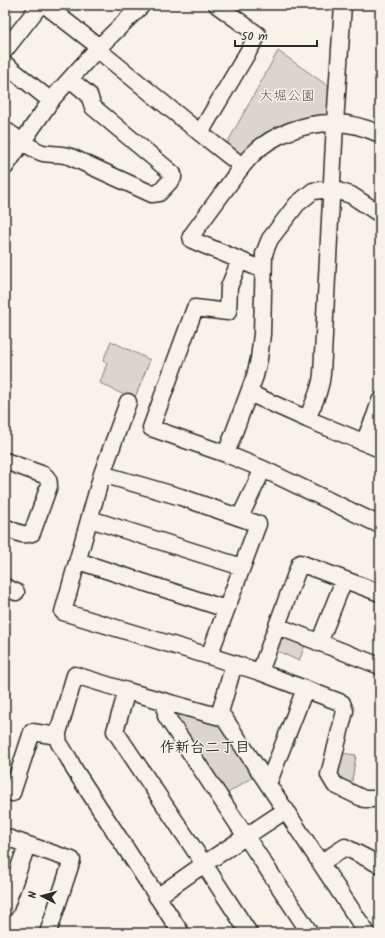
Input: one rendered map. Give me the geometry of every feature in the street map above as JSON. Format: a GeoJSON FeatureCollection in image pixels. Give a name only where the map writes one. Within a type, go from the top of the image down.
{"type":"FeatureCollection","features":[{"type":"Feature","properties":{"kind":"street"},"geometry":{"type":"LineString","coordinates":[[5,50],[40,5]]}},
{"type":"Feature","properties":{"kind":"street"},"geometry":{"type":"LineString","coordinates":[[45,5],[242,166]]}},
{"type":"Feature","properties":{"kind":"street"},"geometry":{"type":"LineString","coordinates":[[200,133],[258,35],[217,5]]}},
{"type":"Feature","properties":{"kind":"street"},"geometry":{"type":"LineString","coordinates":[[307,419],[322,382],[331,189],[343,5]]}},
{"type":"Feature","properties":{"kind":"street"},"geometry":{"type":"LineString","coordinates":[[5,167],[51,101],[134,7]]}},
{"type":"Feature","properties":{"kind":"street"},"geometry":{"type":"LineString","coordinates":[[5,64],[51,101]]}},
{"type":"Feature","properties":{"kind":"street"},"geometry":{"type":"LineString","coordinates":[[5,130],[22,142],[42,153],[64,154],[71,156],[152,194],[159,193],[173,178],[173,174],[93,107],[89,95],[70,79]]}},
{"type":"Feature","properties":{"kind":"street"},"geometry":{"type":"LineString","coordinates":[[263,270],[192,240],[191,236],[242,166],[267,142],[293,129],[316,124],[335,123],[350,124],[380,134]]}},
{"type":"Feature","properties":{"kind":"street"},"geometry":{"type":"LineString","coordinates":[[226,454],[256,376],[262,334],[264,254],[277,229],[297,204],[313,191],[331,189],[351,195],[380,214]]}},
{"type":"Feature","properties":{"kind":"street"},"geometry":{"type":"LineString","coordinates":[[240,260],[229,287],[228,312],[195,308],[151,428],[226,454],[263,469],[380,526]]}},
{"type":"Feature","properties":{"kind":"street"},"geometry":{"type":"LineString","coordinates":[[249,393],[380,449]]}},
{"type":"Feature","properties":{"kind":"street"},"geometry":{"type":"LineString","coordinates":[[364,442],[380,400]]}},
{"type":"Feature","properties":{"kind":"street"},"geometry":{"type":"LineString","coordinates":[[128,402],[102,474],[63,612],[260,672],[342,703],[345,711],[329,775],[335,785],[364,799],[380,799]]}},
{"type":"Feature","properties":{"kind":"street"},"geometry":{"type":"LineString","coordinates":[[5,460],[44,475],[47,477],[49,486],[32,533],[28,535],[22,534],[5,527]]}},
{"type":"Feature","properties":{"kind":"street"},"geometry":{"type":"LineString","coordinates":[[240,517],[263,469]]}},
{"type":"Feature","properties":{"kind":"street"},"geometry":{"type":"LineString","coordinates":[[102,474],[181,497],[258,524],[209,656]]}},
{"type":"Feature","properties":{"kind":"street"},"geometry":{"type":"LineString","coordinates":[[90,519],[242,567]]}},
{"type":"Feature","properties":{"kind":"street"},"geometry":{"type":"LineString","coordinates":[[78,561],[226,609]]}},
{"type":"Feature","properties":{"kind":"street"},"geometry":{"type":"LineString","coordinates":[[260,672],[300,563],[380,593]]}},
{"type":"Feature","properties":{"kind":"street"},"geometry":{"type":"LineString","coordinates":[[319,642],[344,580]]}},
{"type":"Feature","properties":{"kind":"street"},"geometry":{"type":"LineString","coordinates":[[277,626],[380,666]]}},
{"type":"Feature","properties":{"kind":"street"},"geometry":{"type":"LineString","coordinates":[[219,716],[234,664]]}},
{"type":"Feature","properties":{"kind":"street"},"geometry":{"type":"LineString","coordinates":[[181,933],[74,769],[59,743],[58,733],[75,674],[127,691],[224,718],[366,933]]}},
{"type":"Feature","properties":{"kind":"street"},"geometry":{"type":"LineString","coordinates":[[268,784],[305,689]]}},
{"type":"Feature","properties":{"kind":"street"},"geometry":{"type":"LineString","coordinates":[[127,691],[114,731],[249,933]]}},
{"type":"Feature","properties":{"kind":"street"},"geometry":{"type":"LineString","coordinates":[[166,702],[166,716],[310,933]]}},
{"type":"Feature","properties":{"kind":"street"},"geometry":{"type":"LineString","coordinates":[[12,793],[32,732],[58,736]]}},
{"type":"Feature","properties":{"kind":"street"},"geometry":{"type":"LineString","coordinates":[[157,897],[286,810]]}},
{"type":"Feature","properties":{"kind":"street"},"geometry":{"type":"LineString","coordinates":[[5,837],[72,860],[48,933]]}},
{"type":"Feature","properties":{"kind":"street"},"geometry":{"type":"LineString","coordinates":[[5,908],[27,845]]}},
{"type":"Feature","properties":{"kind":"street"},"geometry":{"type":"LineString","coordinates":[[321,863],[345,847],[380,865]]}},
{"type":"Feature","properties":{"kind":"green space","name":"大堀公園"},"geometry":{"type":"Polygon","coordinates":[[[278,51],[331,88],[330,115],[239,157],[225,147],[278,51]]]}},
{"type":"Feature","properties":{"kind":"green space"},"geometry":{"type":"Polygon","coordinates":[[[111,341],[150,360],[134,400],[100,383],[107,363],[103,361],[111,341]]]}},
{"type":"Feature","properties":{"kind":"green space"},"geometry":{"type":"Polygon","coordinates":[[[283,634],[306,643],[299,661],[273,649],[283,634]]]}},
{"type":"Feature","properties":{"kind":"green space"},"geometry":{"type":"Polygon","coordinates":[[[178,711],[219,723],[257,774],[225,795],[173,718],[178,711]]]}},
{"type":"Feature","properties":{"kind":"green space"},"geometry":{"type":"Polygon","coordinates":[[[340,753],[356,755],[351,787],[337,781],[340,753]]]}},
{"type":"Feature","properties":{"kind":"district","name":"作新台二丁目"},"geometry":{"type":"Point","coordinates":[205,747]}}]}
